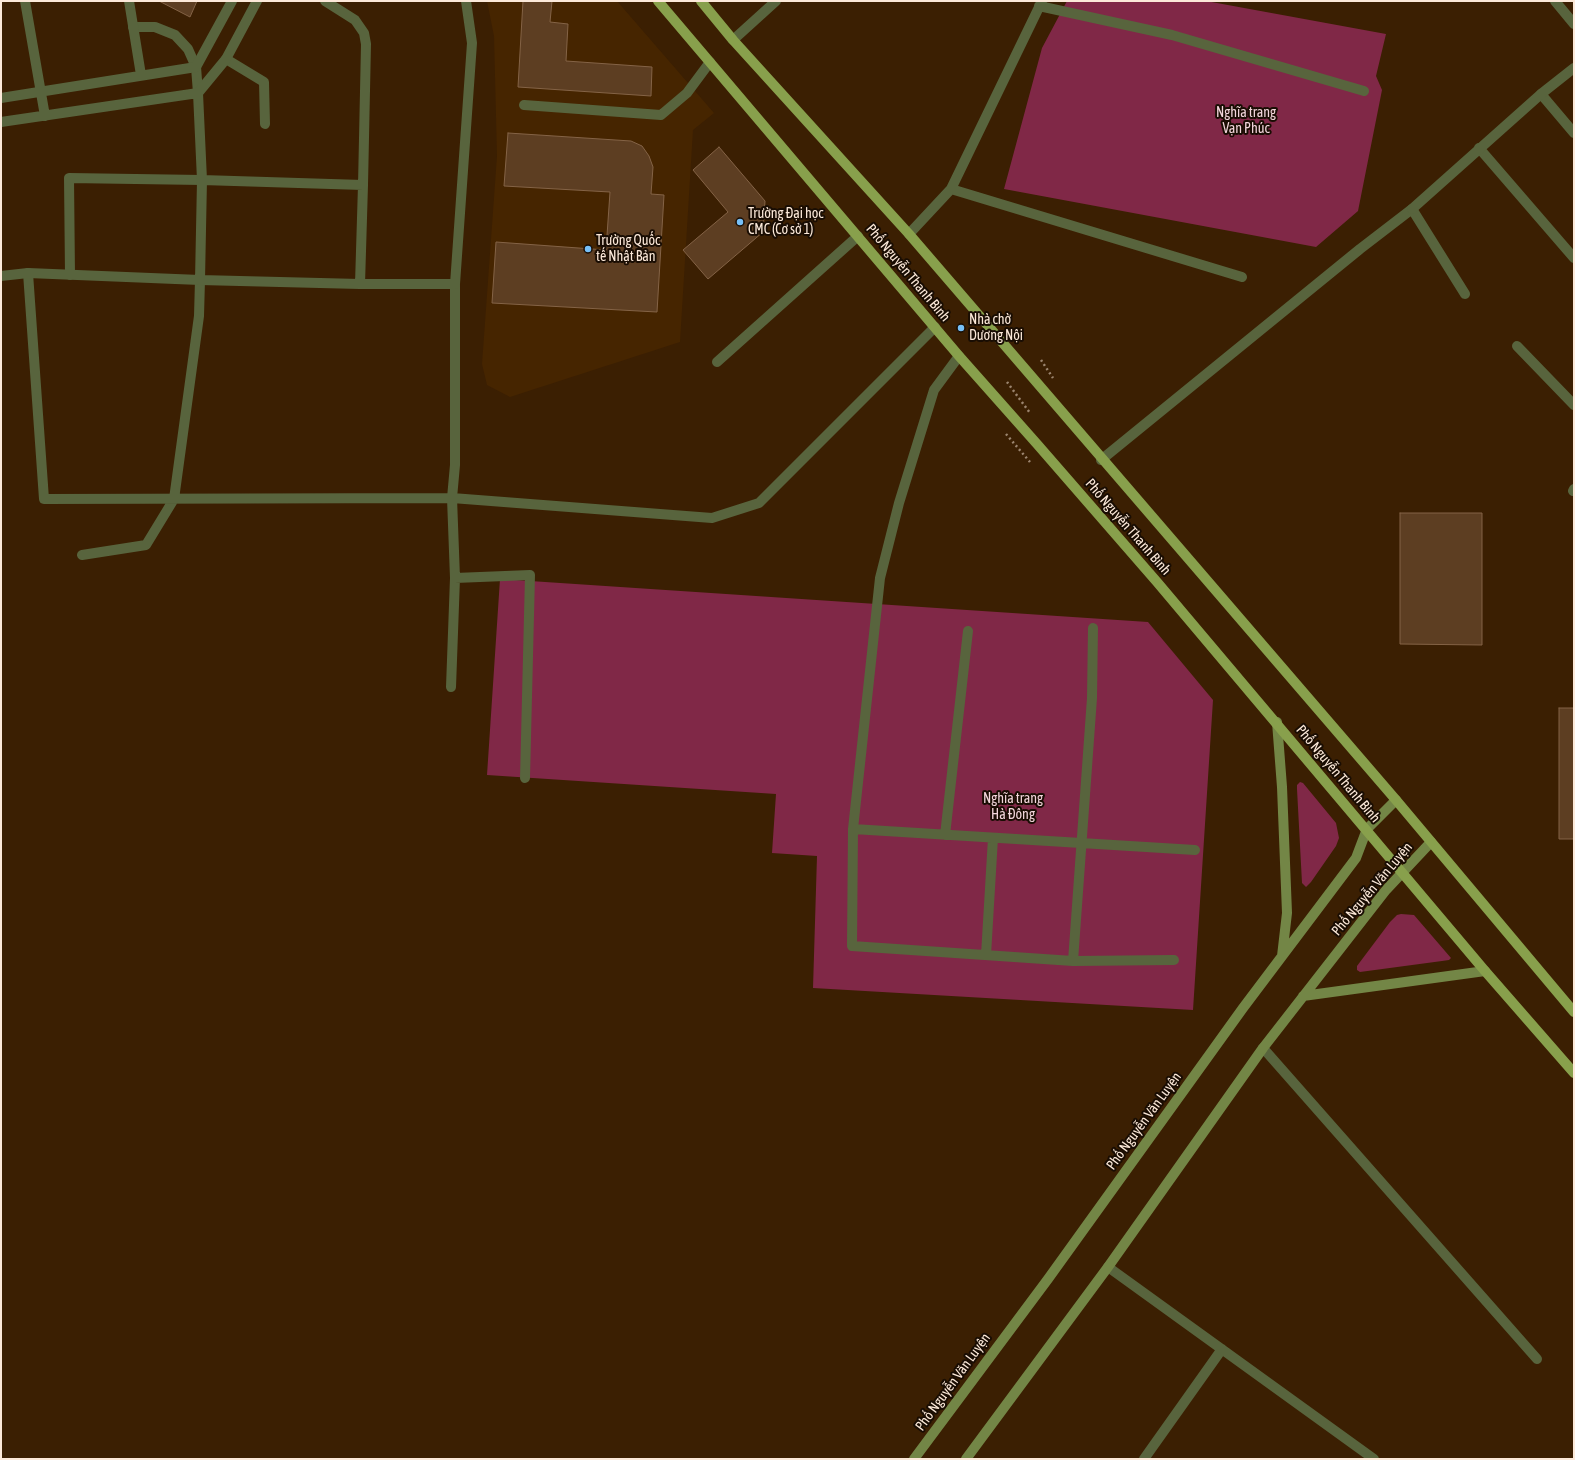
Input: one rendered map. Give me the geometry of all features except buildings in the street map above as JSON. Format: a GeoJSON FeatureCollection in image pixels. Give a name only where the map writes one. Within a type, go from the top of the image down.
{"type":"FeatureCollection","features":[{"type":"Feature","properties":{"kind":"main road","name":"Phố Nguyễn Thanh Bình"},"geometry":{"type":"LineString","coordinates":[[658,1],[959,356],[1042,449],[1277,722],[1485,971],[1574,1073]]}},
{"type":"Feature","properties":{"kind":"main road","name":"Phố Nguyễn Thanh Bình"},"geometry":{"type":"LineString","coordinates":[[701,1],[733,40],[908,234],[1101,460],[1396,800],[1574,1012]]}},
{"type":"Feature","properties":{"kind":"main road"},"geometry":{"type":"LineString","coordinates":[[1277,722],[1282,787],[1287,913],[1282,957]]}},
{"type":"Feature","properties":{"kind":"main road","name":"Phố Nguyễn Văn Luyện"},"geometry":{"type":"LineString","coordinates":[[914,1459],[1048,1278],[1243,1008],[1356,858],[1367,830],[1396,800]]}},
{"type":"Feature","properties":{"kind":"main road","name":"Phố Nguyễn Văn Luyện"},"geometry":{"type":"LineString","coordinates":[[966,1459],[1108,1267],[1263,1048],[1386,890],[1431,842]]}},
{"type":"Feature","properties":{"kind":"main road"},"geometry":{"type":"LineString","coordinates":[[1303,996],[1485,971]]}},
{"type":"Feature","properties":{"kind":"street"},"geometry":{"type":"LineString","coordinates":[[25,1],[44,116]]}},
{"type":"Feature","properties":{"kind":"street"},"geometry":{"type":"LineString","coordinates":[[129,1],[141,75]]}},
{"type":"Feature","properties":{"kind":"street"},"geometry":{"type":"LineString","coordinates":[[196,67],[232,1]]}},
{"type":"Feature","properties":{"kind":"street"},"geometry":{"type":"LineString","coordinates":[[1,122],[198,93],[226,59],[256,1]]}},
{"type":"Feature","properties":{"kind":"street"},"geometry":{"type":"LineString","coordinates":[[325,1],[355,20],[364,33],[366,44],[360,284]]}},
{"type":"Feature","properties":{"kind":"street"},"geometry":{"type":"LineString","coordinates":[[450,687],[456,578],[452,498],[455,465],[455,284],[472,43],[466,1]]}},
{"type":"Feature","properties":{"kind":"street"},"geometry":{"type":"LineString","coordinates":[[1555,1],[1574,24]]}},
{"type":"Feature","properties":{"kind":"street"},"geometry":{"type":"LineString","coordinates":[[733,40],[773,2]]}},
{"type":"Feature","properties":{"kind":"street"},"geometry":{"type":"LineString","coordinates":[[908,234],[951,189],[1041,3],[1172,35],[1364,91]]}},
{"type":"Feature","properties":{"kind":"street"},"geometry":{"type":"LineString","coordinates":[[82,556],[146,545],[174,499],[199,316],[202,180],[196,67],[188,49],[175,36],[155,28],[133,27]]}},
{"type":"Feature","properties":{"kind":"street"},"geometry":{"type":"LineString","coordinates":[[226,59],[264,82],[264,124]]}},
{"type":"Feature","properties":{"kind":"street"},"geometry":{"type":"LineString","coordinates":[[524,105],[661,115],[687,93],[710,62]]}},
{"type":"Feature","properties":{"kind":"street"},"geometry":{"type":"LineString","coordinates":[[1,98],[196,67]]}},
{"type":"Feature","properties":{"kind":"street"},"geometry":{"type":"LineString","coordinates":[[1101,460],[1360,249],[1412,209],[1541,94],[1574,68]]}},
{"type":"Feature","properties":{"kind":"street"},"geometry":{"type":"LineString","coordinates":[[1541,94],[1574,133]]}},
{"type":"Feature","properties":{"kind":"street"},"geometry":{"type":"LineString","coordinates":[[1479,148],[1574,258]]}},
{"type":"Feature","properties":{"kind":"street"},"geometry":{"type":"LineString","coordinates":[[70,275],[69,178],[362,185]]}},
{"type":"Feature","properties":{"kind":"street"},"geometry":{"type":"LineString","coordinates":[[951,189],[1242,277]]}},
{"type":"Feature","properties":{"kind":"street"},"geometry":{"type":"LineString","coordinates":[[1412,209],[1465,294]]}},
{"type":"Feature","properties":{"kind":"street"},"geometry":{"type":"LineString","coordinates":[[717,362],[858,236]]}},
{"type":"Feature","properties":{"kind":"street"},"geometry":{"type":"LineString","coordinates":[[1,276],[28,273],[200,280],[360,284],[455,284]]}},
{"type":"Feature","properties":{"kind":"street"},"geometry":{"type":"LineString","coordinates":[[28,273],[44,499],[452,498],[712,518],[759,503],[935,327]]}},
{"type":"Feature","properties":{"kind":"street"},"geometry":{"type":"LineString","coordinates":[[1517,346],[1574,406]]}},
{"type":"Feature","properties":{"kind":"street"},"geometry":{"type":"LineString","coordinates":[[959,356],[934,390],[899,503],[880,578],[853,829],[852,946],[1073,961],[1174,960]]}},
{"type":"Feature","properties":{"kind":"street"},"geometry":{"type":"LineString","coordinates":[[456,578],[530,575],[525,778]]}},
{"type":"Feature","properties":{"kind":"street"},"geometry":{"type":"LineString","coordinates":[[1073,961],[1092,698],[1093,628]]}},
{"type":"Feature","properties":{"kind":"street"},"geometry":{"type":"LineString","coordinates":[[945,835],[968,631]]}},
{"type":"Feature","properties":{"kind":"street"},"geometry":{"type":"LineString","coordinates":[[853,829],[1195,850]]}},
{"type":"Feature","properties":{"kind":"street"},"geometry":{"type":"LineString","coordinates":[[986,955],[993,838]]}},
{"type":"Feature","properties":{"kind":"street"},"geometry":{"type":"LineString","coordinates":[[1263,1048],[1537,1359]]}},
{"type":"Feature","properties":{"kind":"street"},"geometry":{"type":"LineString","coordinates":[[1108,1267],[1374,1459]]}},
{"type":"Feature","properties":{"kind":"street"},"geometry":{"type":"LineString","coordinates":[[1144,1459],[1222,1349]]}},
{"type":"Feature","properties":{"kind":"path"},"geometry":{"type":"LineString","coordinates":[[1041,360],[1056,382]]}},
{"type":"Feature","properties":{"kind":"path"},"geometry":{"type":"LineString","coordinates":[[1007,382],[1030,413]]}},
{"type":"Feature","properties":{"kind":"path"},"geometry":{"type":"LineString","coordinates":[[1006,434],[1030,462]]}},
{"type":"Feature","properties":{"kind":"shaded area","name":"Trường Quốc tế Nhật Bản"},"geometry":{"type":"Polygon","coordinates":[[[487,1],[617,1],[714,113],[693,130],[680,342],[510,397],[487,385],[482,364],[497,156],[494,36],[487,1]]]}},
{"type":"Feature","properties":{"kind":"green space","name":"Nghĩa trang Vạn Phúc"},"geometry":{"type":"Polygon","coordinates":[[[1067,1],[1206,1],[1386,34],[1376,76],[1382,90],[1358,211],[1316,247],[1004,189],[1042,48],[1067,1]]]}},
{"type":"Feature","properties":{"kind":"green space","name":"Nghĩa trang Hà Đông"},"geometry":{"type":"Polygon","coordinates":[[[500,579],[1148,622],[1213,700],[1193,1010],[813,988],[817,856],[772,853],[776,794],[487,775],[500,579]]]}},
{"type":"Feature","properties":{"kind":"green space"},"geometry":{"type":"Polygon","coordinates":[[[1300,782],[1303,783],[1336,823],[1339,838],[1336,846],[1306,887],[1302,883],[1297,789],[1297,785],[1300,782]]]}},
{"type":"Feature","properties":{"kind":"green space"},"geometry":{"type":"Polygon","coordinates":[[[1397,915],[1414,915],[1451,958],[1449,960],[1360,972],[1357,970],[1357,966],[1390,922],[1397,915]]]}},
{"type":"Feature","properties":{"kind":"place","name":"Trường Đại học CMC (Cơ sở 1)"},"geometry":{"type":"Point","coordinates":[740,222]}},
{"type":"Feature","properties":{"kind":"place","name":"Trường Quốc tế Nhật Bản"},"geometry":{"type":"Point","coordinates":[588,249]}},
{"type":"Feature","properties":{"kind":"place","name":"Nhà chờ Dương Nội"},"geometry":{"type":"Point","coordinates":[961,328]}}]}
